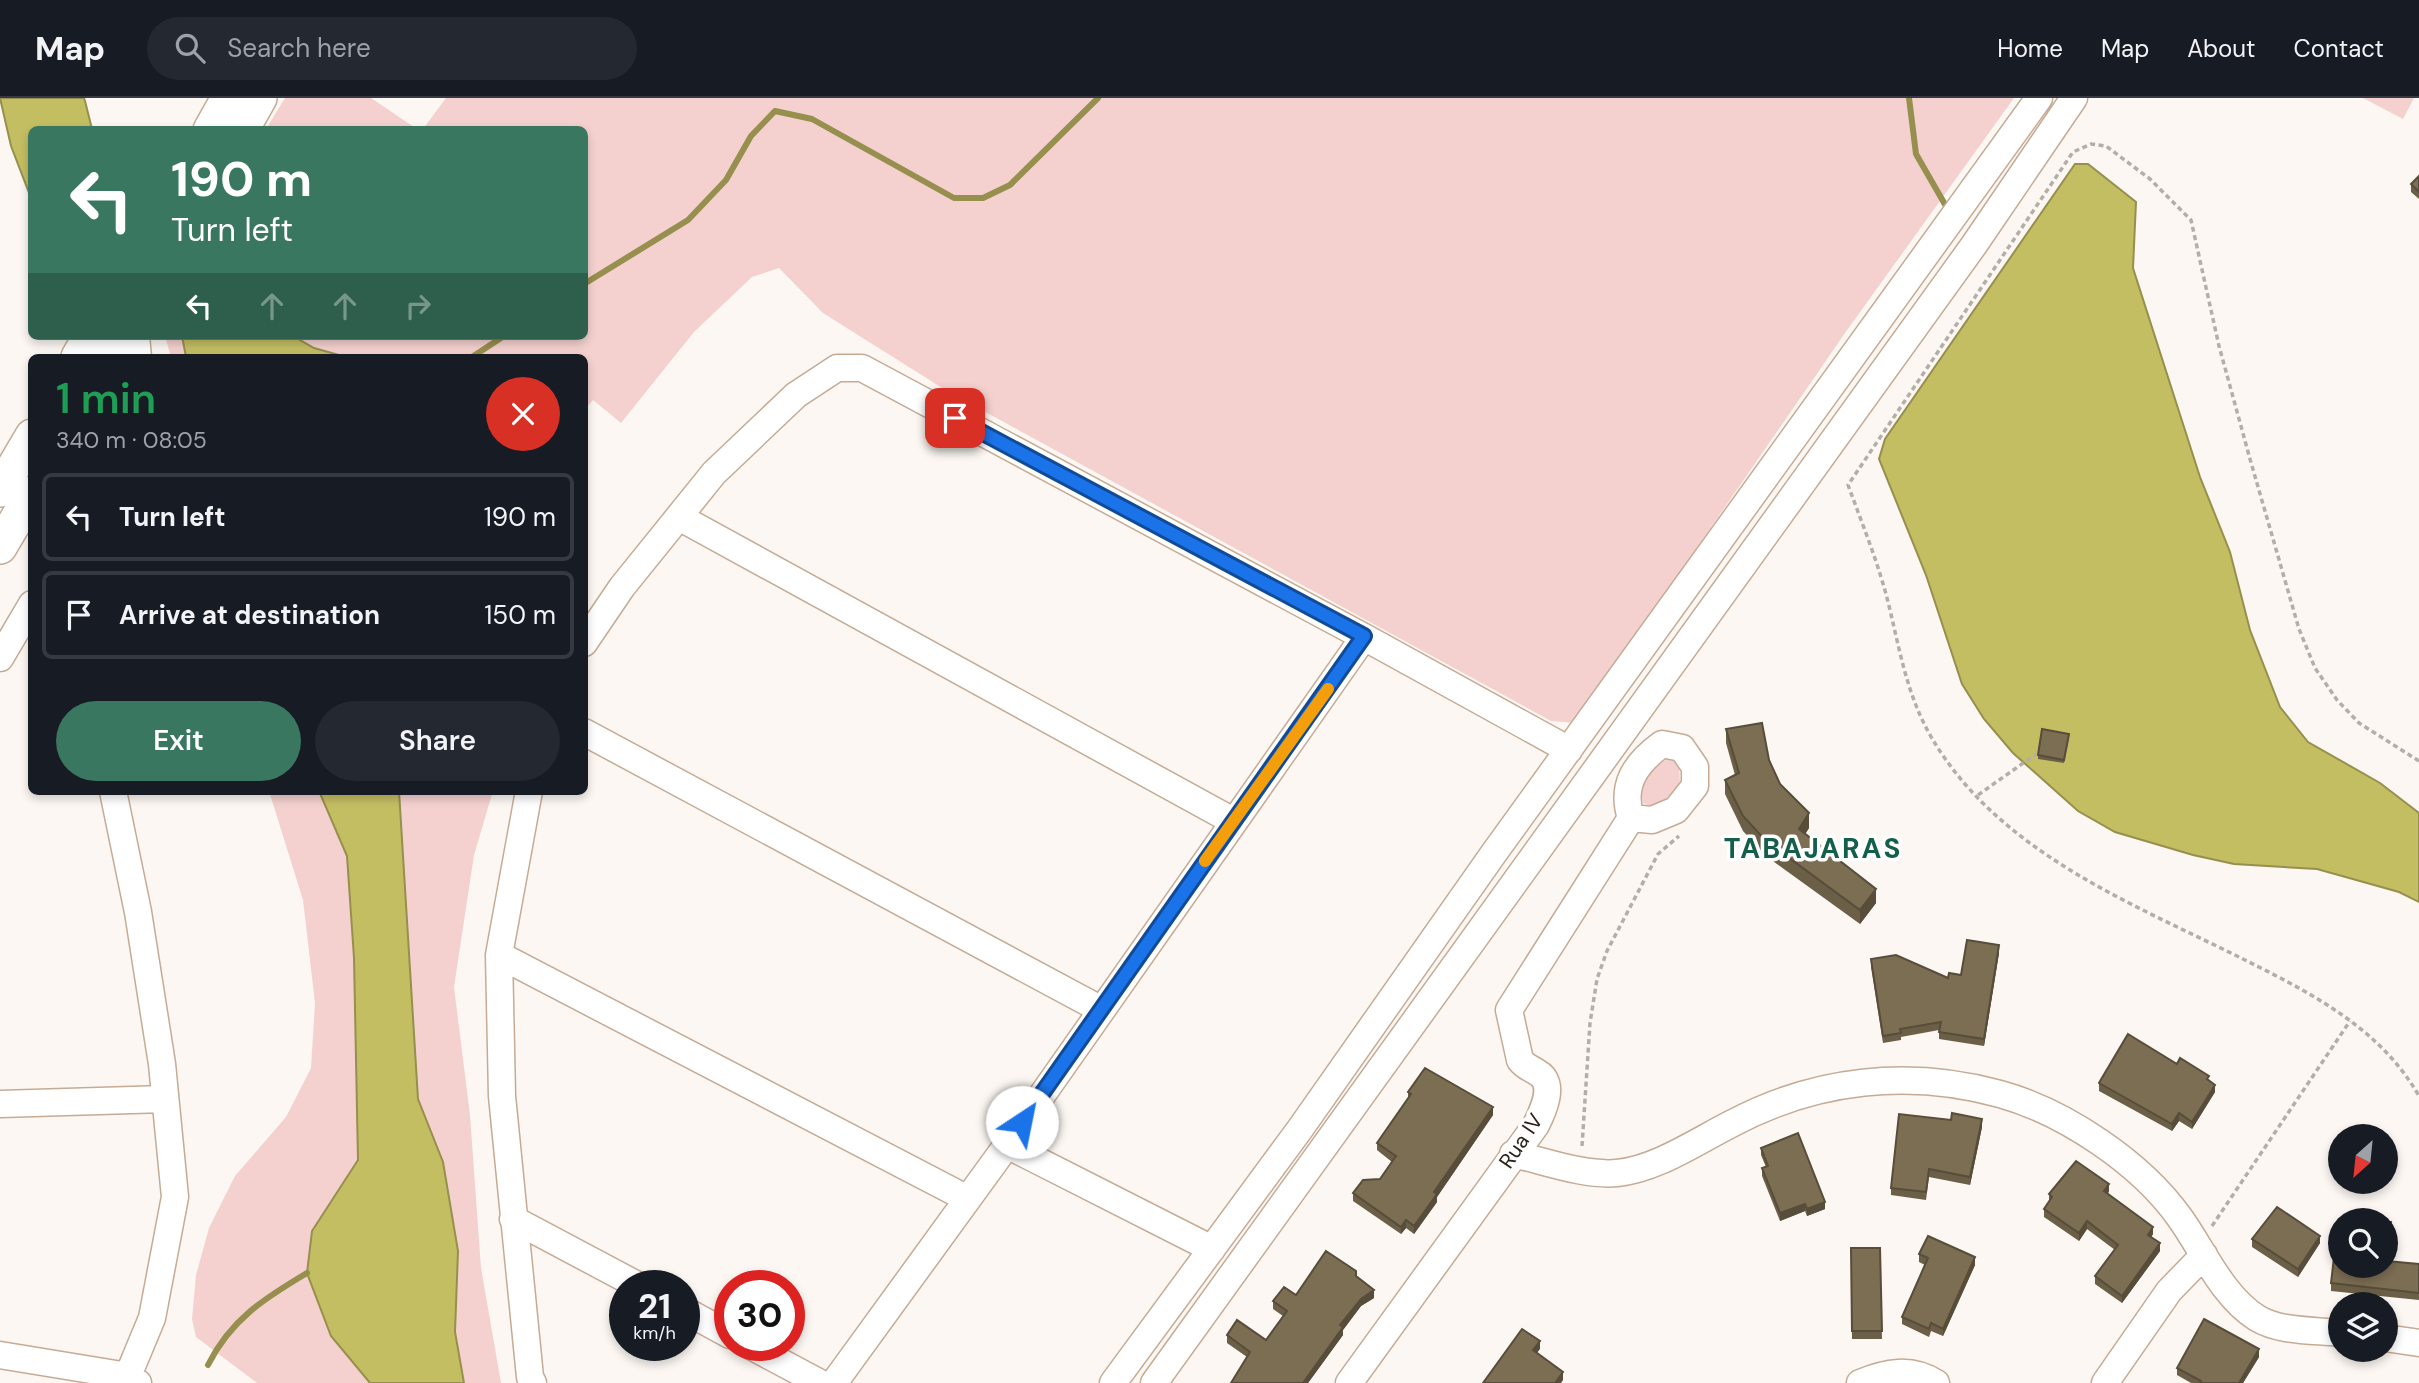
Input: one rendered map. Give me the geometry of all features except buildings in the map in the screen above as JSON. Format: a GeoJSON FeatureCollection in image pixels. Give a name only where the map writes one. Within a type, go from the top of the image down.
{"type":"FeatureCollection","features":[{"type":"Feature","properties":{"kind":"main road"},"geometry":{"type":"LineString","coordinates":[[212,126],[228,98]]}},
{"type":"Feature","properties":{"kind":"main road"},"geometry":{"type":"LineString","coordinates":[[244,126],[260,98]]}},
{"type":"Feature","properties":{"kind":"main road"},"geometry":{"type":"LineString","coordinates":[[0,489],[28,443]]}},
{"type":"Feature","properties":{"kind":"main road"},"geometry":{"type":"LineString","coordinates":[[0,547],[28,500]]}},
{"type":"Feature","properties":{"kind":"street"},"geometry":{"type":"LineString","coordinates":[[1113,1383],[2039,98]]}},
{"type":"Feature","properties":{"kind":"street"},"geometry":{"type":"LineString","coordinates":[[1154,1383],[1974,245],[2074,98]]}},
{"type":"Feature","properties":{"kind":"street"},"geometry":{"type":"LineString","coordinates":[[588,637],[622,587],[714,473],[796,395],[837,368],[862,368],[1364,636],[1561,760],[1582,790]]}},
{"type":"Feature","properties":{"kind":"street"},"geometry":{"type":"LineString","coordinates":[[679,517],[1233,821]]}},
{"type":"Feature","properties":{"kind":"street"},"geometry":{"type":"LineString","coordinates":[[0,658],[24,628]]}},
{"type":"Feature","properties":{"kind":"street"},"geometry":{"type":"LineString","coordinates":[[834,1383],[1007,1145],[1364,636]]}},
{"type":"Feature","properties":{"kind":"street"},"geometry":{"type":"LineString","coordinates":[[1609,694],[1636,713]]}},
{"type":"Feature","properties":{"kind":"street"},"geometry":{"type":"LineString","coordinates":[[588,735],[1100,1009]]}},
{"type":"Feature","properties":{"kind":"street"},"geometry":{"type":"LineString","coordinates":[[0,1355],[131,1381],[152,1318],[175,1197],[165,1099],[138,912],[114,795]]}},
{"type":"Feature","properties":{"kind":"street"},"geometry":{"type":"LineString","coordinates":[[528,795],[499,955],[502,1096],[530,1377],[533,1383]]}},
{"type":"Feature","properties":{"kind":"street","name":"Rua IV"},"geometry":{"type":"LineString","coordinates":[[1353,1382],[1536,1125],[1545,1100],[1547,1084],[1542,1075],[1520,1060],[1509,1010],[1631,818]]}},
{"type":"Feature","properties":{"kind":"street"},"geometry":{"type":"LineString","coordinates":[[499,955],[966,1198]]}},
{"type":"Feature","properties":{"kind":"street"},"geometry":{"type":"LineString","coordinates":[[1513,1154],[1579,1169],[1617,1173],[1651,1164],[1784,1099],[1821,1089],[1858,1082],[1923,1080],[2003,1095],[2049,1113],[2102,1144],[2149,1183],[2178,1214],[2232,1294],[2258,1318],[2287,1328],[2328,1332]]}},
{"type":"Feature","properties":{"kind":"street"},"geometry":{"type":"LineString","coordinates":[[0,1104],[165,1099]]}},
{"type":"Feature","properties":{"kind":"street"},"geometry":{"type":"LineString","coordinates":[[1007,1145],[1212,1249]]}},
{"type":"Feature","properties":{"kind":"street"},"geometry":{"type":"LineString","coordinates":[[513,1219],[609,1270]]}},
{"type":"Feature","properties":{"kind":"street"},"geometry":{"type":"LineString","coordinates":[[2105,1383],[2169,1291],[2202,1250]]}},
{"type":"Feature","properties":{"kind":"street"},"geometry":{"type":"LineString","coordinates":[[2398,1340],[2419,1343]]}},
{"type":"Feature","properties":{"kind":"street"},"geometry":{"type":"LineString","coordinates":[[779,1361],[820,1383]]}},
{"type":"Feature","properties":{"kind":"street"},"geometry":{"type":"LineString","coordinates":[[1860,1383],[1897,1372],[1911,1373],[1936,1383]]}},
{"type":"Feature","properties":{"kind":"path"},"geometry":{"type":"LineString","coordinates":[[2419,761],[2359,723],[2337,700],[2310,655],[2295,616],[2236,409],[2190,220],[2150,179],[2106,146],[2091,144],[2073,152],[1848,485],[1883,585],[1900,662],[1915,709],[1944,758],[1978,796],[2037,851],[2303,989],[2366,1031],[2405,1071],[2419,1096]]}},
{"type":"Feature","properties":{"kind":"path"},"geometry":{"type":"LineString","coordinates":[[1978,796],[2036,754]]}},
{"type":"Feature","properties":{"kind":"path"},"geometry":{"type":"LineString","coordinates":[[1579,1169],[1590,1023],[1597,979],[1607,951],[1658,854],[1686,831]]}},
{"type":"Feature","properties":{"kind":"path"},"geometry":{"type":"LineString","coordinates":[[2202,1250],[2350,1020]]}},
{"type":"Feature","properties":{"kind":"shaded area"},"geometry":{"type":"Polygon","coordinates":[[[0,98],[84,98],[91,126],[28,126],[28,190],[11,146],[0,98]]]}},
{"type":"Feature","properties":{"kind":"shaded area"},"geometry":{"type":"Polygon","coordinates":[[[285,98],[371,98],[413,126],[268,126],[285,98]]]}},
{"type":"Feature","properties":{"kind":"shaded area"},"geometry":{"type":"Polygon","coordinates":[[[446,98],[2014,98],[1845,333],[1576,723],[1551,721],[947,391],[823,313],[779,268],[752,277],[694,332],[621,423],[593,400],[588,406],[588,354],[335,354],[313,348],[300,340],[588,340],[588,126],[425,126],[446,98]]]}},
{"type":"Feature","properties":{"kind":"shaded area"},"geometry":{"type":"Polygon","coordinates":[[[2363,98],[2414,98],[2403,119],[2363,98]]]}},
{"type":"Feature","properties":{"kind":"shaded area"},"geometry":{"type":"Polygon","coordinates":[[[2075,164],[2088,164],[2136,202],[2133,268],[2200,477],[2230,552],[2250,630],[2280,707],[2308,742],[2380,783],[2419,813],[2419,902],[2399,892],[2317,869],[2234,864],[2115,832],[2078,811],[2013,753],[1984,719],[1962,684],[1926,575],[1879,459],[1885,439],[2075,164]]]}},
{"type":"Feature","properties":{"kind":"shaded area"},"geometry":{"type":"Polygon","coordinates":[[[166,340],[183,340],[185,354],[170,354],[166,340]]]}},
{"type":"Feature","properties":{"kind":"shaded area"},"geometry":{"type":"Polygon","coordinates":[[[183,340],[300,340],[314,348],[335,354],[185,354],[183,340]]]}},
{"type":"Feature","properties":{"kind":"shaded area"},"geometry":{"type":"Polygon","coordinates":[[[1671,757],[1679,764],[1680,784],[1662,803],[1650,806],[1643,803],[1644,781],[1658,765],[1671,757]]]}},
{"type":"Feature","properties":{"kind":"shaded area"},"geometry":{"type":"Polygon","coordinates":[[[270,795],[321,795],[347,856],[354,958],[358,1160],[312,1231],[331,1336],[370,1383],[257,1383],[196,1337],[192,1319],[196,1275],[209,1228],[235,1176],[286,1117],[311,1068],[315,1003],[303,900],[270,795]]]}},
{"type":"Feature","properties":{"kind":"shaded area"},"geometry":{"type":"Polygon","coordinates":[[[321,795],[399,795],[418,1099],[443,1162],[458,1251],[455,1332],[464,1383],[370,1383],[331,1336],[307,1273],[312,1231],[358,1160],[354,958],[347,856],[321,795]]]}},
{"type":"Feature","properties":{"kind":"shaded area"},"geometry":{"type":"Polygon","coordinates":[[[399,795],[492,795],[474,855],[454,987],[470,1115],[481,1268],[501,1383],[464,1383],[455,1332],[458,1251],[443,1162],[418,1099],[399,795]]]}},
{"type":"Feature","properties":{"kind":"waterway"},"geometry":{"type":"LineString","coordinates":[[588,282],[688,220],[726,180],[751,136],[775,111],[812,119],[954,198],[983,198],[1010,185],[1098,98]]}},
{"type":"Feature","properties":{"kind":"waterway"},"geometry":{"type":"LineString","coordinates":[[1909,98],[1916,154],[1947,208]]}},
{"type":"Feature","properties":{"kind":"waterway"},"geometry":{"type":"LineString","coordinates":[[477,354],[498,340]]}},
{"type":"Feature","properties":{"kind":"waterway"},"geometry":{"type":"LineString","coordinates":[[208,1365],[238,1322],[277,1291],[307,1273]]}},
{"type":"Feature","properties":{"kind":"slow traffic"},"geometry":{"type":"LineString","coordinates":[[1205,861],[1328,689]]}},
{"type":"Feature","properties":{"kind":"district","name":"TABAJARAS"},"geometry":{"type":"Point","coordinates":[1813,848]}},
{"type":"Feature","properties":{"kind":"route"},"geometry":{"type":"LineString","coordinates":[[955,418],[1364,636],[1022,1122]]}}]}
